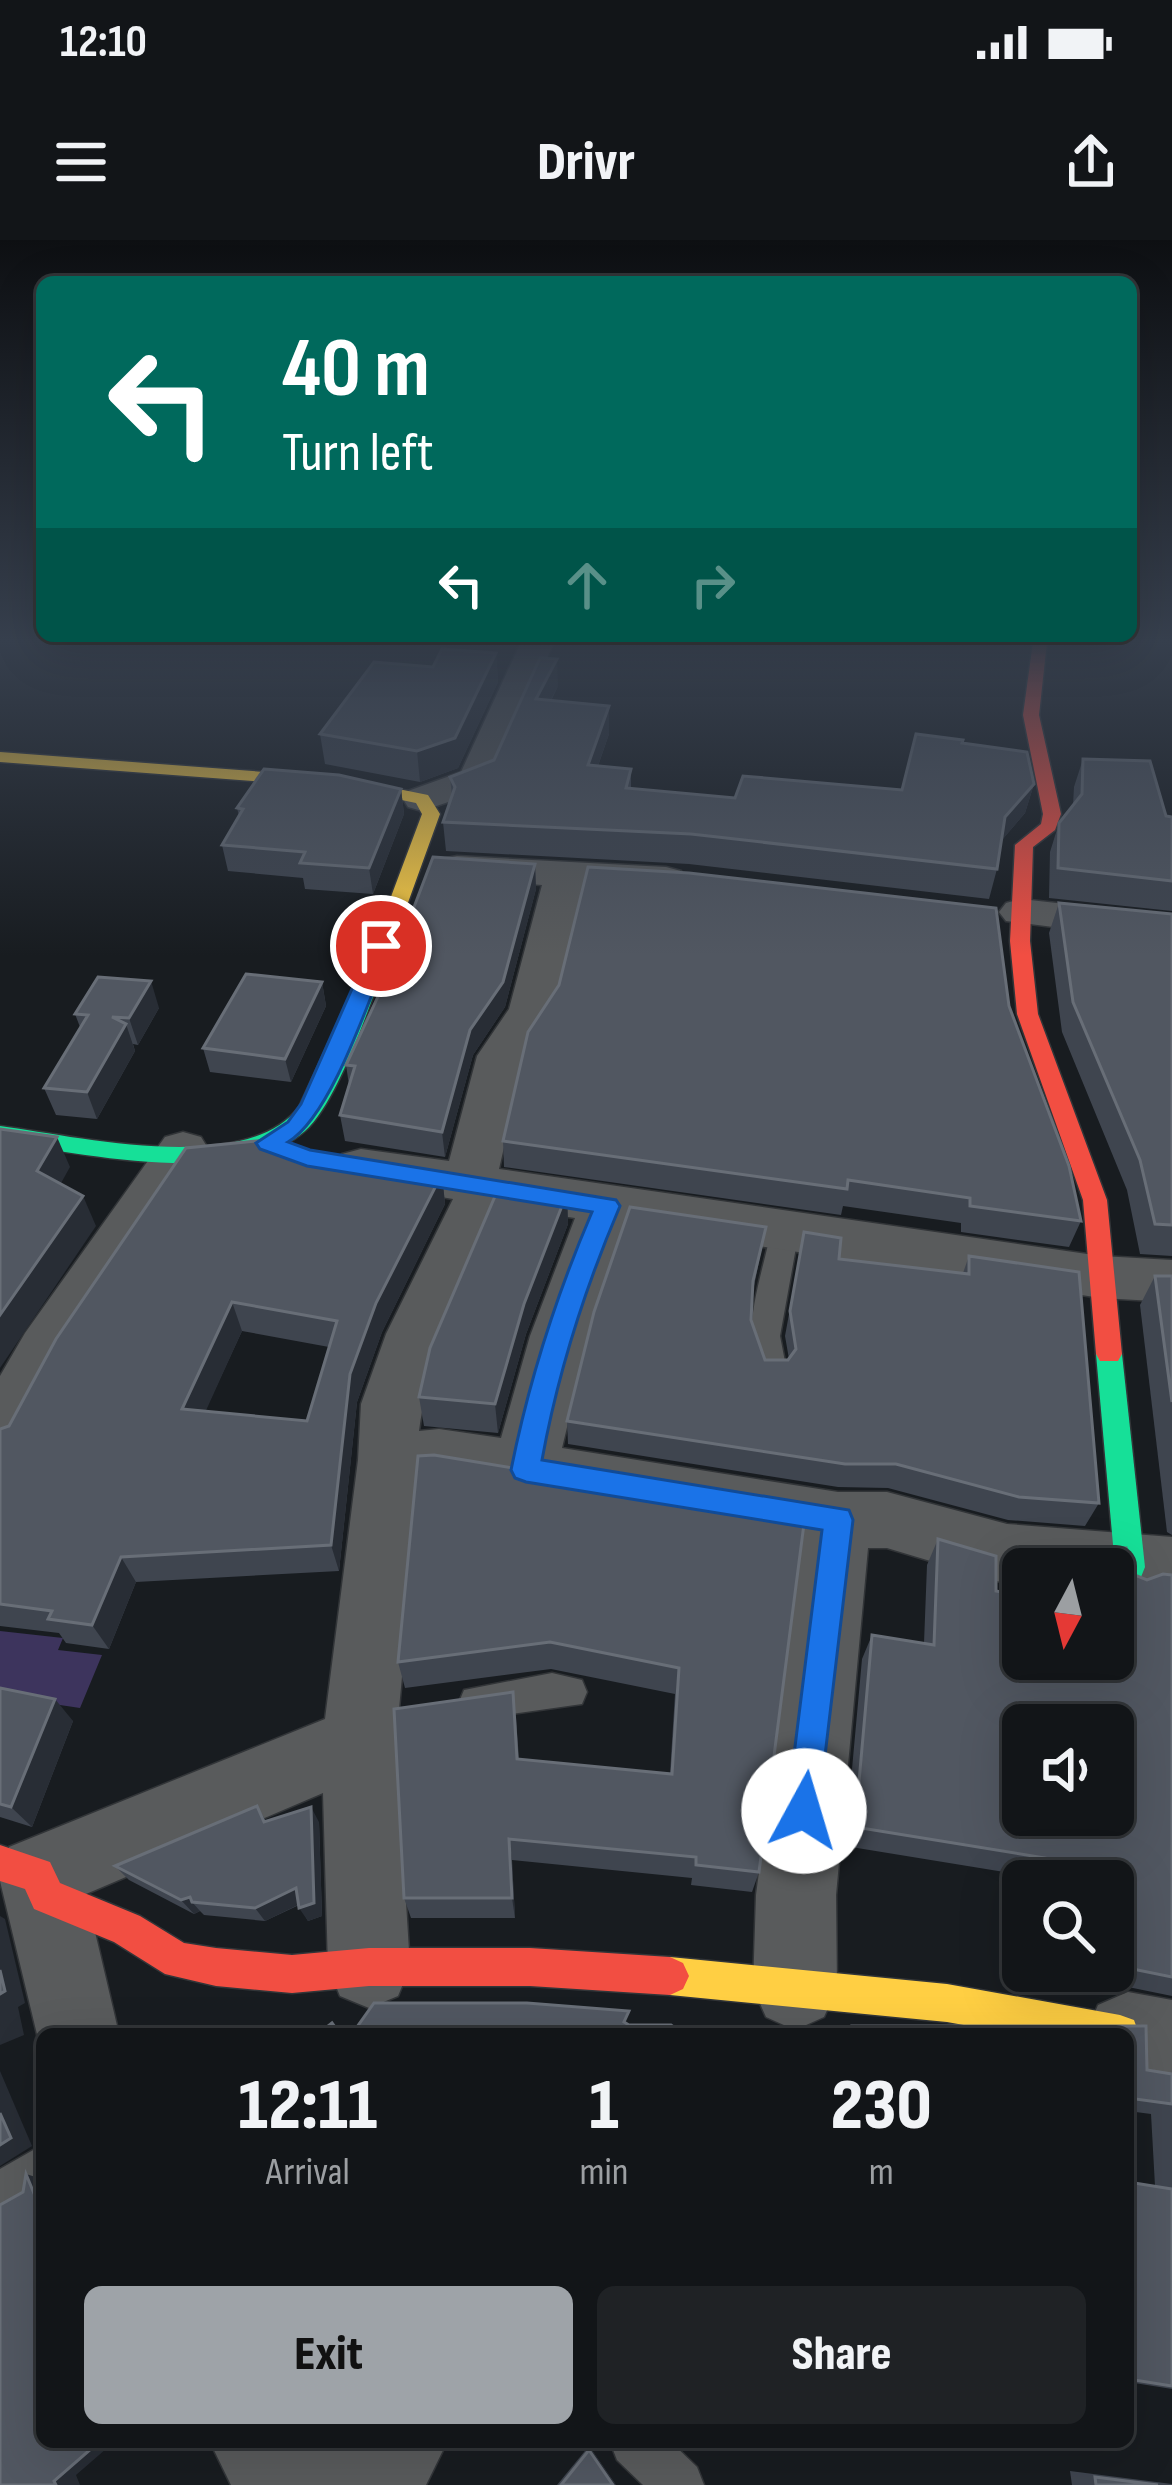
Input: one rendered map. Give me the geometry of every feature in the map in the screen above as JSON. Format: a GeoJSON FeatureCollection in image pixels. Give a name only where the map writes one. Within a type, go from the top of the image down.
{"type":"FeatureCollection","features":[{"type":"Feature","properties":{"kind":"street"},"geometry":{"type":"LineString","coordinates":[[422,799],[478,779],[488,747]]}},
{"type":"Feature","properties":{"kind":"street"},"geometry":{"type":"LineString","coordinates":[[390,1460],[439,1455],[838,1520],[887,1520],[1007,1554],[1151,1567],[1101,1277],[1106,1265],[1094,1195],[1033,1034],[1020,916],[1024,845],[1049,826],[1052,814],[1038,747]]}},
{"type":"Feature","properties":{"kind":"street"},"geometry":{"type":"LineString","coordinates":[[0,757],[344,783],[422,799],[430,806],[416,866],[311,1106],[296,1127],[268,1143]]}},
{"type":"Feature","properties":{"kind":"street"},"geometry":{"type":"LineString","coordinates":[[416,866],[712,884]]}},
{"type":"Feature","properties":{"kind":"street"},"geometry":{"type":"LineString","coordinates":[[368,1967],[390,1460],[384,1438],[405,1364],[431,1300],[474,1208],[492,1189],[501,1056],[532,1010],[566,875]]}},
{"type":"Feature","properties":{"kind":"street"},"geometry":{"type":"LineString","coordinates":[[971,915],[1172,929]]}},
{"type":"Feature","properties":{"kind":"street"},"geometry":{"type":"LineString","coordinates":[[0,1134],[183,1150],[268,1143],[307,1157],[492,1189],[1101,1277],[1172,1282]]}},
{"type":"Feature","properties":{"kind":"street"},"geometry":{"type":"LineString","coordinates":[[0,1433],[46,1349],[183,1150]]}},
{"type":"Feature","properties":{"kind":"street"},"geometry":{"type":"LineString","coordinates":[[526,1470],[539,1397],[578,1273],[607,1206]]}},
{"type":"Feature","properties":{"kind":"street"},"geometry":{"type":"LineString","coordinates":[[795,1988],[796,1895],[838,1520]]}},
{"type":"Feature","properties":{"kind":"street"},"geometry":{"type":"LineString","coordinates":[[28,1878],[376,1721]]}},
{"type":"Feature","properties":{"kind":"street"},"geometry":{"type":"LineString","coordinates":[[28,1878],[178,1960],[292,1973],[368,1967],[530,1967],[685,2006],[795,1988],[948,2019],[1047,2028]]}},
{"type":"Feature","properties":{"kind":"street"},"geometry":{"type":"LineString","coordinates":[[28,1878],[74,2028]]}},
{"type":"Feature","properties":{"kind":"street"},"geometry":{"type":"LineString","coordinates":[[1134,2037],[1172,2043]]}},
{"type":"Feature","properties":{"kind":"street"},"geometry":{"type":"LineString","coordinates":[[265,2448],[297,2485]]}},
{"type":"Feature","properties":{"kind":"street"},"geometry":{"type":"LineString","coordinates":[[359,2485],[392,2448]]}},
{"type":"Feature","properties":{"kind":"lane"},"geometry":{"type":"LineString","coordinates":[[772,1372],[765,1336],[785,1232]]}},
{"type":"Feature","properties":{"kind":"lane"},"geometry":{"type":"LineString","coordinates":[[446,1706],[552,1690],[569,1692]]}},
{"type":"Feature","properties":{"kind":"lane"},"geometry":{"type":"LineString","coordinates":[[0,2195],[36,2172]]}},
{"type":"Feature","properties":{"kind":"lane"},"geometry":{"type":"LineString","coordinates":[[641,2448],[679,2485]]}},
{"type":"Feature","properties":{"kind":"shaded area"},"geometry":{"type":"Polygon","coordinates":[[[0,1631],[63,1638],[58,1650],[102,1655],[80,1708],[0,1696],[0,1631]]]}},
{"type":"Feature","properties":{"kind":"building"},"geometry":{"type":"Polygon","coordinates":[[[500,747],[594,747],[588,765],[631,769],[626,788],[735,798],[743,776],[902,790],[913,747],[989,747],[1027,752],[1034,784],[1005,817],[997,869],[691,834],[443,822],[455,787],[450,777],[494,760],[500,747]]]}},
{"type":"Feature","properties":{"kind":"building"},"geometry":{"type":"Polygon","coordinates":[[[1083,759],[1150,761],[1166,816],[1172,817],[1172,881],[1058,868],[1059,823],[1082,794],[1083,759]]]}},
{"type":"Feature","properties":{"kind":"building"},"geometry":{"type":"Polygon","coordinates":[[[264,769],[339,775],[401,789],[369,868],[300,863],[305,852],[222,845],[243,809],[237,808],[264,769]]]}},
{"type":"Feature","properties":{"kind":"building"},"geometry":{"type":"Polygon","coordinates":[[[433,857],[535,864],[503,982],[470,1030],[442,1132],[340,1115],[355,1066],[346,1065],[389,973],[433,857]]]}},
{"type":"Feature","properties":{"kind":"building"},"geometry":{"type":"Polygon","coordinates":[[[588,867],[689,873],[996,908],[1009,1006],[1069,1166],[1081,1221],[970,1206],[970,1198],[848,1180],[847,1189],[503,1141],[528,1032],[559,985],[588,867]]]}},
{"type":"Feature","properties":{"kind":"building"},"geometry":{"type":"Polygon","coordinates":[[[1059,903],[1172,914],[1172,1225],[1155,1224],[1140,1160],[1073,1002],[1059,903]]]}},
{"type":"Feature","properties":{"kind":"building"},"geometry":{"type":"Polygon","coordinates":[[[246,974],[322,982],[285,1059],[203,1048],[246,974]]]}},
{"type":"Feature","properties":{"kind":"building"},"geometry":{"type":"Polygon","coordinates":[[[98,977],[151,981],[129,1018],[112,1017],[126,1024],[87,1092],[44,1088],[88,1015],[75,1014],[98,977]]]}},
{"type":"Feature","properties":{"kind":"building"},"geometry":{"type":"Polygon","coordinates":[[[0,1129],[57,1137],[37,1171],[83,1196],[0,1315],[0,1129]]]}},
{"type":"Feature","properties":{"kind":"building"},"geometry":{"type":"Polygon","coordinates":[[[266,1140],[331,1157],[442,1174],[376,1303],[350,1374],[331,1545],[121,1557],[92,1625],[48,1619],[52,1611],[0,1604],[0,1429],[9,1426],[56,1339],[186,1148],[266,1140]],[[232,1302],[182,1409],[307,1421],[337,1321],[232,1302]]]}},
{"type":"Feature","properties":{"kind":"building"},"geometry":{"type":"Polygon","coordinates":[[[518,1186],[567,1193],[524,1304],[495,1404],[419,1397],[430,1348],[496,1194],[518,1186]]]}},
{"type":"Feature","properties":{"kind":"building"},"geometry":{"type":"Polygon","coordinates":[[[630,1207],[766,1227],[753,1281],[751,1320],[765,1360],[788,1360],[796,1349],[790,1311],[804,1232],[841,1238],[839,1259],[969,1274],[969,1256],[1079,1272],[1099,1503],[1019,1497],[896,1464],[845,1464],[567,1421],[594,1312],[630,1207]]]}},
{"type":"Feature","properties":{"kind":"building"},"geometry":{"type":"Polygon","coordinates":[[[1155,1276],[1172,1276],[1172,1402],[1155,1276]]]}},
{"type":"Feature","properties":{"kind":"building"},"geometry":{"type":"Polygon","coordinates":[[[418,1456],[805,1516],[759,1872],[696,1865],[696,1857],[509,1839],[512,1898],[404,1898],[394,1709],[513,1692],[517,1759],[672,1774],[679,1668],[550,1642],[398,1662],[418,1456]]]}},
{"type":"Feature","properties":{"kind":"building"},"geometry":{"type":"Polygon","coordinates":[[[938,1539],[996,1556],[996,1591],[1002,1592],[1002,1680],[1134,1680],[1134,1575],[1147,1580],[1172,1575],[1172,1977],[1134,1969],[1134,1860],[1045,1860],[855,1827],[872,1635],[934,1645],[938,1539]]]}},
{"type":"Feature","properties":{"kind":"building"},"geometry":{"type":"Polygon","coordinates":[[[0,1688],[55,1699],[11,1807],[0,1804],[0,1688]]]}},
{"type":"Feature","properties":{"kind":"building"},"geometry":{"type":"Polygon","coordinates":[[[257,1806],[264,1822],[311,1807],[314,1903],[299,1908],[296,1888],[255,1908],[192,1902],[190,1897],[181,1900],[115,1866],[257,1806]]]}},
{"type":"Feature","properties":{"kind":"building"},"geometry":{"type":"Polygon","coordinates":[[[374,2003],[527,2003],[629,2011],[624,2022],[629,2025],[675,2028],[356,2028],[374,2003]]]}},
{"type":"Feature","properties":{"kind":"building"},"geometry":{"type":"Polygon","coordinates":[[[1146,2026],[1147,2070],[1172,2074],[1172,2104],[1134,2099],[1134,2028],[852,2028],[1146,2026]]]}},
{"type":"Feature","properties":{"kind":"building"},"geometry":{"type":"Polygon","coordinates":[[[0,2113],[11,2138],[0,2145],[0,2113]]]}},
{"type":"Feature","properties":{"kind":"building"},"geometry":{"type":"Polygon","coordinates":[[[26,2174],[36,2198],[36,2448],[92,2448],[54,2481],[56,2485],[0,2485],[0,2205],[23,2192],[26,2174]]]}},
{"type":"Feature","properties":{"kind":"building"},"geometry":{"type":"Polygon","coordinates":[[[1134,2183],[1172,2189],[1172,2386],[1134,2380],[1134,2183]]]}},
{"type":"Feature","properties":{"kind":"building"},"geometry":{"type":"Polygon","coordinates":[[[589,2450],[613,2485],[561,2485],[589,2450]]]}},
{"type":"Feature","properties":{"kind":"building"},"geometry":{"type":"Polygon","coordinates":[[[1095,2477],[1158,2485],[1096,2485],[1095,2477]]]}},
{"type":"Feature","properties":{"kind":"traffic: fast"},"geometry":{"type":"LineString","coordinates":[[0,1134],[155,1153],[239,1150],[273,1141],[298,1125],[319,1093],[378,958]]}},
{"type":"Feature","properties":{"kind":"traffic: fast"},"geometry":{"type":"LineString","coordinates":[[1109,1354],[1128,1548]]}},
{"type":"Feature","properties":{"kind":"traffic: slow"},"geometry":{"type":"LineString","coordinates":[[0,757],[344,783],[422,799],[431,814],[378,958]]}},
{"type":"Feature","properties":{"kind":"traffic: slow"},"geometry":{"type":"LineString","coordinates":[[670,1976],[947,2003],[1087,2028]]}},
{"type":"Feature","properties":{"kind":"traffic: jam"},"geometry":{"type":"LineString","coordinates":[[1038,747],[1052,814],[1049,826],[1024,845],[1021,966],[1033,1037],[1095,1200],[1109,1354]]}},
{"type":"Feature","properties":{"kind":"traffic: jam"},"geometry":{"type":"LineString","coordinates":[[0,1863],[37,1875],[47,1896],[127,1929],[178,1961],[292,1974],[369,1967],[530,1967],[670,1976]]}},
{"type":"Feature","properties":{"kind":"route"},"geometry":{"type":"LineString","coordinates":[[381,946],[311,1106],[296,1127],[268,1143],[307,1157],[607,1206],[578,1273],[539,1397],[526,1470],[838,1520],[804,1811]]}}]}
